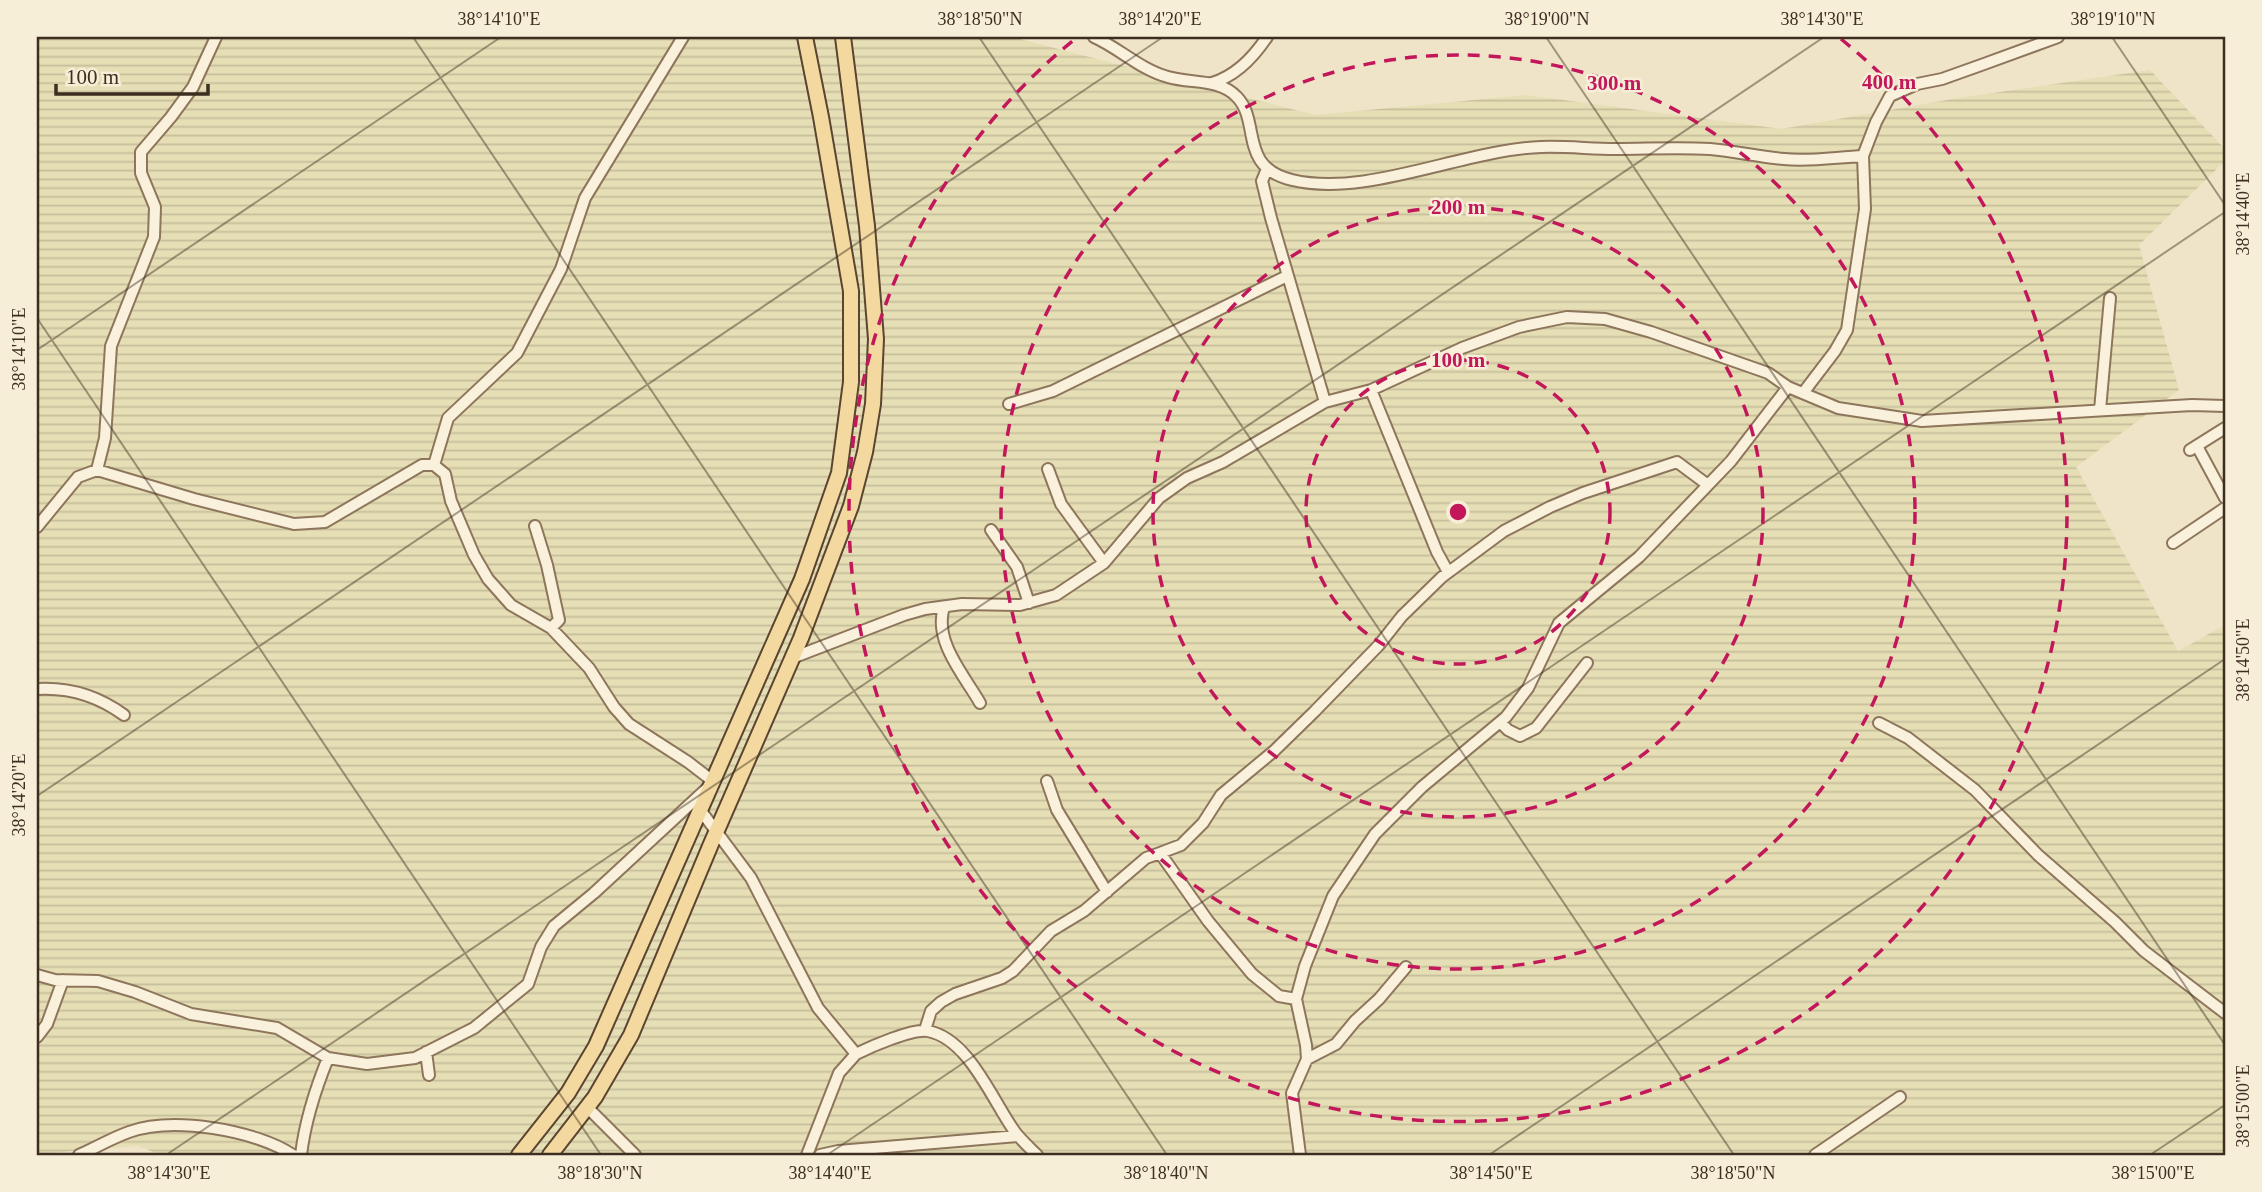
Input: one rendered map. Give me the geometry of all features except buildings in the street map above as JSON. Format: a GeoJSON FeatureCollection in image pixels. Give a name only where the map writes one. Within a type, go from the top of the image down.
{"type":"FeatureCollection","features":[{"type":"Feature","properties":{"kind":"main road"},"geometry":{"type":"LineString","coordinates":[[519,1155],[568,1093],[596,1046],[803,579],[839,473],[851,382],[851,291],[805,37]]}},
{"type":"Feature","properties":{"kind":"main road"},"geometry":{"type":"LineString","coordinates":[[550,1155],[587,1107],[631,1035],[792,658],[851,506],[865,452],[873,404],[876,339],[867,226],[843,37]]}},
{"type":"Feature","properties":{"kind":"street"},"geometry":{"type":"LineString","coordinates":[[97,470],[105,438],[111,346],[153,237],[155,207],[141,173],[141,152],[193,87],[216,37]]}},
{"type":"Feature","properties":{"kind":"street"},"geometry":{"type":"LineString","coordinates":[[434,465],[448,418],[517,353],[561,269],[585,198],[683,37]]}},
{"type":"Feature","properties":{"kind":"street"},"geometry":{"type":"LineString","coordinates":[[1094,37],[1155,73],[1222,87],[1238,98],[1247,115],[1256,153],[1267,169],[1290,179],[1328,185],[1380,178],[1486,152],[1541,147],[1710,149],[1786,160],[1863,156]]}},
{"type":"Feature","properties":{"kind":"street"},"geometry":{"type":"LineString","coordinates":[[1212,83],[1225,79],[1239,69],[1256,53],[1267,37]]}},
{"type":"Feature","properties":{"kind":"street"},"geometry":{"type":"LineString","coordinates":[[1802,393],[1835,351],[1847,330],[1865,209],[1863,156],[1890,96],[1917,84],[1953,75],[2057,37]]}},
{"type":"Feature","properties":{"kind":"street"},"geometry":{"type":"LineString","coordinates":[[1267,169],[1262,181],[1325,402]]}},
{"type":"Feature","properties":{"kind":"street"},"geometry":{"type":"LineString","coordinates":[[1009,404],[1052,391],[1287,276]]}},
{"type":"Feature","properties":{"kind":"street"},"geometry":{"type":"LineString","coordinates":[[2100,410],[2110,298]]}},
{"type":"Feature","properties":{"kind":"street"},"geometry":{"type":"LineString","coordinates":[[792,658],[904,615],[962,604],[1020,605],[1056,595],[1104,563],[1158,498],[1187,478],[1223,462],[1325,402],[1371,390],[1462,348],[1519,327],[1567,317],[1605,319],[1651,332],[1768,373],[1788,387],[1838,408],[1922,421],[2192,405],[2225,406]]}},
{"type":"Feature","properties":{"kind":"street"},"geometry":{"type":"LineString","coordinates":[[1300,1155],[1292,1093],[1307,1059],[1307,1045],[1296,999],[1305,966],[1333,897],[1375,834],[1422,787],[1500,722],[1528,688],[1559,623],[1639,556],[1708,485],[1731,461],[1788,387]]}},
{"type":"Feature","properties":{"kind":"street"},"geometry":{"type":"LineString","coordinates":[[1371,390],[1437,552],[1448,572]]}},
{"type":"Feature","properties":{"kind":"street"},"geometry":{"type":"LineString","coordinates":[[2225,428],[2194,448],[2225,498]]}},
{"type":"Feature","properties":{"kind":"street"},"geometry":{"type":"LineString","coordinates":[[925,1030],[931,1011],[941,1002],[955,993],[1002,978],[1013,971],[1051,931],[1084,911],[1146,858],[1181,845],[1203,823],[1221,795],[1274,751],[1314,712],[1379,645],[1402,616],[1448,572],[1504,531],[1550,507],[1677,462],[1708,485]]}},
{"type":"Feature","properties":{"kind":"street"},"geometry":{"type":"LineString","coordinates":[[37,527],[78,477],[97,470],[194,499],[294,524],[325,522],[422,465],[434,465],[445,474],[452,501],[474,555],[488,579],[511,605],[551,628],[589,668],[614,707],[629,724],[688,762],[713,782],[594,893],[554,926],[541,947],[528,984],[474,1028],[415,1058],[367,1064],[328,1058],[277,1028],[191,1014],[135,992],[97,981],[62,980],[37,975]]}},
{"type":"Feature","properties":{"kind":"street"},"geometry":{"type":"LineString","coordinates":[[1048,469],[1062,504],[1104,563]]}},
{"type":"Feature","properties":{"kind":"street"},"geometry":{"type":"LineString","coordinates":[[2173,543],[2225,508]]}},
{"type":"Feature","properties":{"kind":"street"},"geometry":{"type":"LineString","coordinates":[[535,526],[559,620],[551,628]]}},
{"type":"Feature","properties":{"kind":"street"},"geometry":{"type":"LineString","coordinates":[[991,530],[1017,568],[1029,603]]}},
{"type":"Feature","properties":{"kind":"street"},"geometry":{"type":"LineString","coordinates":[[944,607],[941,617],[944,637],[980,703]]}},
{"type":"Feature","properties":{"kind":"street"},"geometry":{"type":"LineString","coordinates":[[1500,722],[1520,736],[1536,729],[1587,663]]}},
{"type":"Feature","properties":{"kind":"street"},"geometry":{"type":"LineString","coordinates":[[37,689],[60,688],[90,696],[111,705],[124,715]]}},
{"type":"Feature","properties":{"kind":"street"},"geometry":{"type":"LineString","coordinates":[[1879,723],[1908,738],[1975,790],[2038,855],[2144,951],[2225,1013]]}},
{"type":"Feature","properties":{"kind":"street"},"geometry":{"type":"LineString","coordinates":[[1047,781],[1057,810],[1107,892]]}},
{"type":"Feature","properties":{"kind":"street"},"geometry":{"type":"LineString","coordinates":[[701,811],[751,878],[818,1008],[856,1054]]}},
{"type":"Feature","properties":{"kind":"street"},"geometry":{"type":"LineString","coordinates":[[1160,853],[1208,921],[1252,974],[1279,996],[1296,999]]}},
{"type":"Feature","properties":{"kind":"street"},"geometry":{"type":"LineString","coordinates":[[1307,1059],[1336,1044],[1406,967]]}},
{"type":"Feature","properties":{"kind":"street"},"geometry":{"type":"LineString","coordinates":[[37,1037],[47,1024],[62,980]]}},
{"type":"Feature","properties":{"kind":"street"},"geometry":{"type":"LineString","coordinates":[[807,1155],[839,1073],[856,1054],[878,1043],[925,1030],[942,1036],[965,1054],[1018,1136],[1037,1155]]}},
{"type":"Feature","properties":{"kind":"street"},"geometry":{"type":"LineString","coordinates":[[426,1052],[429,1075]]}},
{"type":"Feature","properties":{"kind":"street"},"geometry":{"type":"LineString","coordinates":[[301,1155],[303,1133],[315,1089],[328,1058]]}},
{"type":"Feature","properties":{"kind":"street"},"geometry":{"type":"LineString","coordinates":[[1815,1155],[1900,1097]]}},
{"type":"Feature","properties":{"kind":"street"},"geometry":{"type":"LineString","coordinates":[[587,1107],[635,1155]]}},
{"type":"Feature","properties":{"kind":"street"},"geometry":{"type":"LineString","coordinates":[[79,1155],[130,1131],[155,1126],[196,1126],[255,1136],[293,1155]]}},
{"type":"Feature","properties":{"kind":"street"},"geometry":{"type":"LineString","coordinates":[[821,1155],[838,1151],[1018,1136]]}},
{"type":"Feature","properties":{"kind":"shaded area"},"geometry":{"type":"Polygon","coordinates":[[[37,37],[1012,37],[1315,115],[1526,95],[1781,129],[1958,98],[2150,70],[2225,149],[2225,161],[2139,245],[2179,390],[2076,467],[2178,651],[2225,625],[2225,1155],[161,1155],[138,1146],[37,1154],[37,37]]]}}]}
